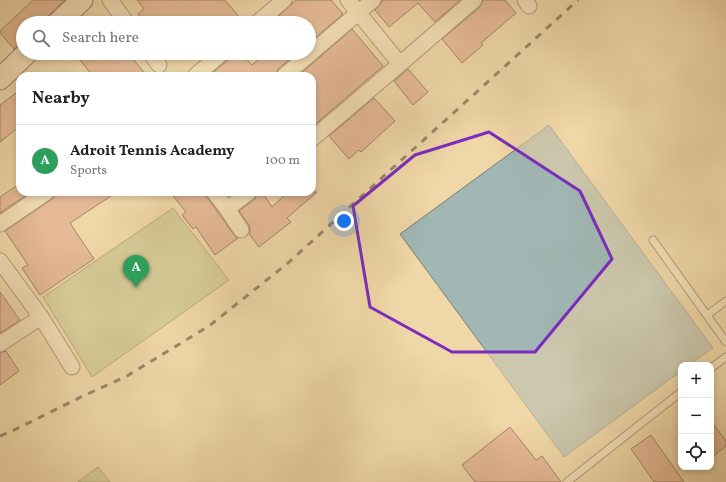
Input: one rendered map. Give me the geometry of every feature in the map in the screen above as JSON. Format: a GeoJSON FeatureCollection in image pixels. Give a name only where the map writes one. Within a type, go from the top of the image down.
{"type":"FeatureCollection","features":[{"type":"Feature","properties":{"kind":"street"},"geometry":{"type":"LineString","coordinates":[[65,16],[82,0]]}},
{"type":"Feature","properties":{"kind":"street"},"geometry":{"type":"LineString","coordinates":[[110,0],[123,16]]}},
{"type":"Feature","properties":{"kind":"street"},"geometry":{"type":"LineString","coordinates":[[265,16],[284,0]]}},
{"type":"Feature","properties":{"kind":"street"},"geometry":{"type":"LineString","coordinates":[[348,0],[400,64]]}},
{"type":"Feature","properties":{"kind":"street"},"geometry":{"type":"LineString","coordinates":[[316,49],[373,0]]}},
{"type":"Feature","properties":{"kind":"street"},"geometry":{"type":"LineString","coordinates":[[316,136],[474,0]]}},
{"type":"Feature","properties":{"kind":"street"},"geometry":{"type":"LineString","coordinates":[[2,73],[18,60]]}},
{"type":"Feature","properties":{"kind":"street"},"geometry":{"type":"LineString","coordinates":[[155,60],[159,66]]}},
{"type":"Feature","properties":{"kind":"street"},"geometry":{"type":"LineString","coordinates":[[200,72],[214,60]]}},
{"type":"Feature","properties":{"kind":"street"},"geometry":{"type":"LineString","coordinates":[[289,72],[303,60]]}},
{"type":"Feature","properties":{"kind":"street"},"geometry":{"type":"LineString","coordinates":[[0,224],[41,196]]}},
{"type":"Feature","properties":{"kind":"street"},"geometry":{"type":"LineString","coordinates":[[217,196],[242,230]]}},
{"type":"Feature","properties":{"kind":"street"},"geometry":{"type":"LineString","coordinates":[[227,209],[243,196]]}},
{"type":"Feature","properties":{"kind":"street"},"geometry":{"type":"LineString","coordinates":[[0,261],[41,317],[72,367]]}},
{"type":"Feature","properties":{"kind":"street"},"geometry":{"type":"LineString","coordinates":[[0,344],[41,317]]}},
{"type":"Feature","properties":{"kind":"lane"},"geometry":{"type":"LineString","coordinates":[[653,240],[726,342]]}},
{"type":"Feature","properties":{"kind":"lane"},"geometry":{"type":"LineString","coordinates":[[707,315],[726,301]]}},
{"type":"Feature","properties":{"kind":"lane"},"geometry":{"type":"LineString","coordinates":[[714,366],[726,357]]}},
{"type":"Feature","properties":{"kind":"lane"},"geometry":{"type":"LineString","coordinates":[[567,482],[678,394]]}},
{"type":"Feature","properties":{"kind":"highlighted area"},"geometry":{"type":"Polygon","coordinates":[[[489,132],[580,191],[612,259],[535,352],[452,352],[370,307],[353,206],[415,155],[489,132]]]}},
{"type":"Feature","properties":{"kind":"green space"},"geometry":{"type":"Polygon","coordinates":[[[173,208],[229,280],[92,377],[43,297],[173,208]]]}},
{"type":"Feature","properties":{"kind":"green space"},"geometry":{"type":"Polygon","coordinates":[[[98,467],[110,482],[78,482],[98,467]]]}},
{"type":"Feature","properties":{"kind":"water"},"geometry":{"type":"Polygon","coordinates":[[[549,125],[713,348],[693,362],[678,362],[678,373],[564,457],[400,234],[549,125]]]}},
{"type":"Feature","properties":{"kind":"building"},"geometry":{"type":"Polygon","coordinates":[[[33,0],[65,0],[48,16],[16,16],[16,47],[14,49],[0,33],[0,31],[33,0]]]}},
{"type":"Feature","properties":{"kind":"building"},"geometry":{"type":"Polygon","coordinates":[[[137,0],[225,0],[238,16],[140,16],[138,14],[144,9],[137,0]]]}},
{"type":"Feature","properties":{"kind":"building"},"geometry":{"type":"Polygon","coordinates":[[[296,0],[331,0],[343,14],[316,37],[316,16],[279,16],[296,0]]]}},
{"type":"Feature","properties":{"kind":"building"},"geometry":{"type":"Polygon","coordinates":[[[383,0],[460,0],[435,22],[418,3],[389,27],[375,10],[383,0]]]}},
{"type":"Feature","properties":{"kind":"building"},"geometry":{"type":"Polygon","coordinates":[[[483,0],[505,0],[516,13],[481,43],[483,45],[462,63],[442,39],[480,7],[483,0]]]}},
{"type":"Feature","properties":{"kind":"building"},"geometry":{"type":"Polygon","coordinates":[[[352,29],[383,66],[316,124],[316,72],[303,72],[352,29]]]}},
{"type":"Feature","properties":{"kind":"building"},"geometry":{"type":"Polygon","coordinates":[[[80,60],[134,60],[144,72],[90,72],[80,60]]]}},
{"type":"Feature","properties":{"kind":"building"},"geometry":{"type":"Polygon","coordinates":[[[228,60],[247,60],[252,65],[258,60],[289,60],[278,69],[277,72],[214,72],[228,60]]]}},
{"type":"Feature","properties":{"kind":"building"},"geometry":{"type":"Polygon","coordinates":[[[408,69],[428,92],[413,105],[394,81],[408,69]]]}},
{"type":"Feature","properties":{"kind":"building"},"geometry":{"type":"Polygon","coordinates":[[[16,93],[16,129],[0,142],[0,105],[16,93]]]}},
{"type":"Feature","properties":{"kind":"building"},"geometry":{"type":"Polygon","coordinates":[[[374,98],[395,121],[361,152],[359,150],[349,159],[329,136],[374,98]]]}},
{"type":"Feature","properties":{"kind":"building"},"geometry":{"type":"Polygon","coordinates":[[[16,186],[16,196],[25,196],[0,213],[0,197],[16,186]]]}},
{"type":"Feature","properties":{"kind":"building"},"geometry":{"type":"Polygon","coordinates":[[[55,196],[111,196],[70,223],[94,259],[40,295],[22,268],[28,265],[5,231],[55,196]]]}},
{"type":"Feature","properties":{"kind":"building"},"geometry":{"type":"Polygon","coordinates":[[[173,196],[207,196],[234,235],[238,238],[215,255],[196,227],[193,229],[182,215],[186,212],[173,196]]]}},
{"type":"Feature","properties":{"kind":"building"},"geometry":{"type":"Polygon","coordinates":[[[256,196],[265,196],[272,207],[284,196],[312,196],[287,218],[291,222],[259,247],[249,234],[249,225],[239,211],[255,199],[256,196]]]}},
{"type":"Feature","properties":{"kind":"building"},"geometry":{"type":"Polygon","coordinates":[[[0,292],[20,320],[0,333],[0,292]]]}},
{"type":"Feature","properties":{"kind":"building"},"geometry":{"type":"Polygon","coordinates":[[[6,351],[19,371],[0,385],[0,353],[6,351]]]}},
{"type":"Feature","properties":{"kind":"building"},"geometry":{"type":"Polygon","coordinates":[[[714,425],[726,441],[726,446],[714,456],[714,425]]]}},
{"type":"Feature","properties":{"kind":"building"},"geometry":{"type":"Polygon","coordinates":[[[510,427],[536,460],[542,456],[561,482],[475,482],[462,465],[510,427]]]}},
{"type":"Feature","properties":{"kind":"building"},"geometry":{"type":"Polygon","coordinates":[[[651,435],[684,482],[654,482],[631,449],[651,435]]]}},
{"type":"Feature","properties":{"kind":"railway"},"geometry":{"type":"LineString","coordinates":[[0,436],[127,376],[209,326],[288,263],[578,0]]}},
{"type":"Feature","properties":{"kind":"place","name":"Adroit Tennis Academy"},"geometry":{"type":"Point","coordinates":[136,288]}}]}
